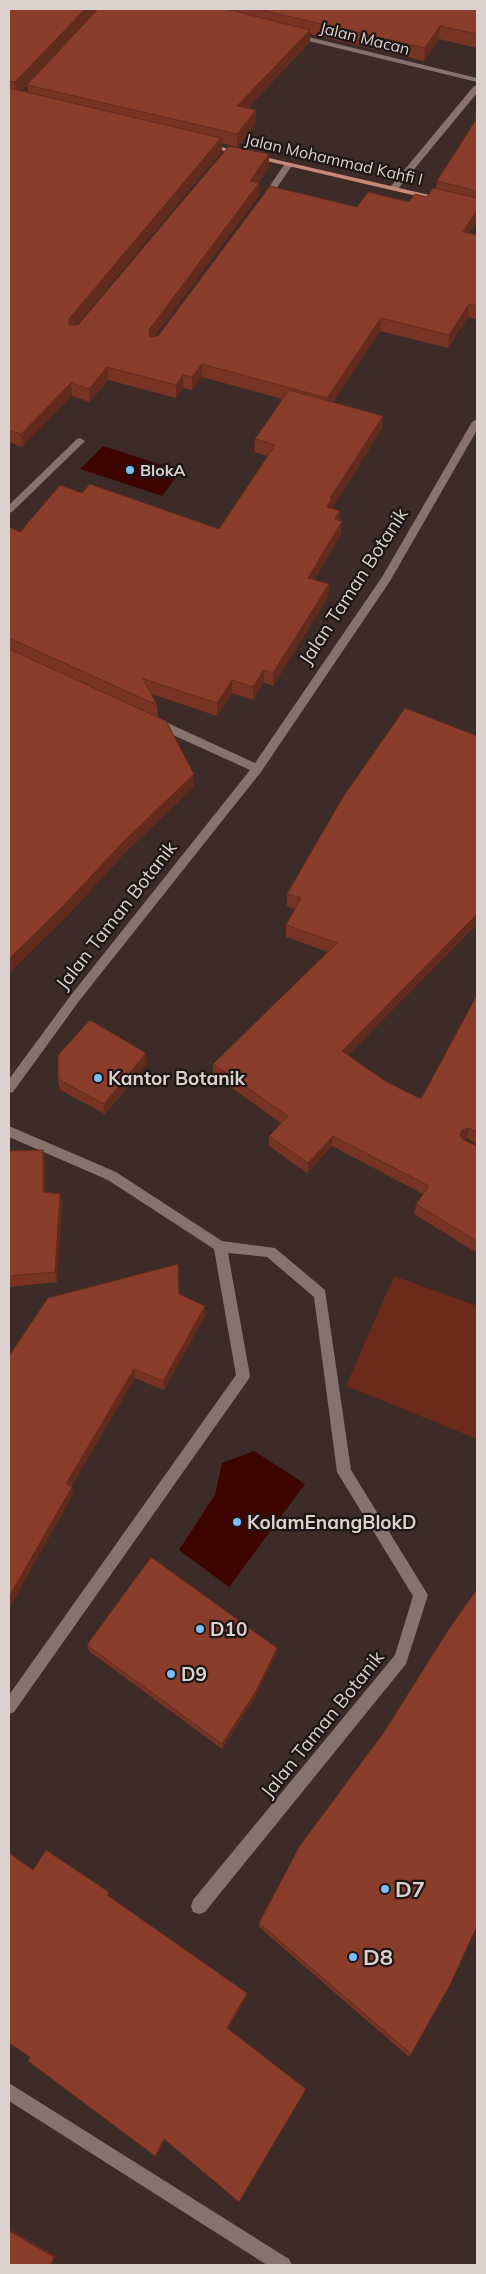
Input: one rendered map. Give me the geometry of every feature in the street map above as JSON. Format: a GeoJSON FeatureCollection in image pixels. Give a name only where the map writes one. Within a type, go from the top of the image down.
{"type":"FeatureCollection","features":[{"type":"Feature","properties":{"kind":"main road","name":"Jalan Mohammad Kahfi I"},"geometry":{"type":"LineString","coordinates":[[201,144],[227,154],[289,164],[477,208]]}},
{"type":"Feature","properties":{"kind":"street","name":"Jalan Macan"},"geometry":{"type":"LineString","coordinates":[[284,32],[477,80]]}},
{"type":"Feature","properties":{"kind":"street"},"geometry":{"type":"LineString","coordinates":[[394,188],[477,88]]}},
{"type":"Feature","properties":{"kind":"street"},"geometry":{"type":"LineString","coordinates":[[260,206],[289,164]]}},
{"type":"Feature","properties":{"kind":"street","name":"Jalan Taman Botanik"},"geometry":{"type":"LineString","coordinates":[[9,1088],[75,998],[257,769],[386,578],[477,422]]}},
{"type":"Feature","properties":{"kind":"street"},"geometry":{"type":"LineString","coordinates":[[9,510],[80,441]]}},
{"type":"Feature","properties":{"kind":"street"},"geometry":{"type":"LineString","coordinates":[[142,716],[257,769]]}},
{"type":"Feature","properties":{"kind":"street","name":"Jalan Taman Botanik"},"geometry":{"type":"LineString","coordinates":[[9,1131],[112,1176],[220,1246],[270,1252],[320,1294],[344,1472],[421,1595],[401,1658],[199,1906]]}},
{"type":"Feature","properties":{"kind":"street"},"geometry":{"type":"LineString","coordinates":[[9,1707],[243,1376],[220,1246]]}},
{"type":"Feature","properties":{"kind":"street"},"geometry":{"type":"LineString","coordinates":[[9,2092],[283,2265]]}},
{"type":"Feature","properties":{"kind":"shaded area","name":"BlokA"},"geometry":{"type":"Polygon","coordinates":[[[103,446],[181,471],[162,496],[80,469],[103,446]]]}},
{"type":"Feature","properties":{"kind":"shaded area"},"geometry":{"type":"Polygon","coordinates":[[[394,1276],[477,1306],[477,1439],[346,1386],[394,1276]]]}},
{"type":"Feature","properties":{"kind":"shaded area","name":"KolamEnangBlokD"},"geometry":{"type":"Polygon","coordinates":[[[254,1451],[305,1484],[229,1587],[179,1550],[215,1495],[222,1463],[254,1451]]]}},
{"type":"Feature","properties":{"kind":"building"},"geometry":{"type":"Polygon","coordinates":[[[9,9],[85,9],[15,82],[9,81],[9,9]]]}},
{"type":"Feature","properties":{"kind":"building"},"geometry":{"type":"Polygon","coordinates":[[[98,9],[226,9],[310,30],[237,106],[256,110],[237,134],[27,85],[98,9]]]}},
{"type":"Feature","properties":{"kind":"building"},"geometry":{"type":"Polygon","coordinates":[[[257,9],[477,9],[477,34],[440,26],[425,48],[257,9]]]}},
{"type":"Feature","properties":{"kind":"building"},"geometry":{"type":"Polygon","coordinates":[[[9,88],[221,138],[69,319],[69,325],[78,325],[229,146],[269,154],[250,181],[259,183],[149,330],[150,337],[158,336],[270,186],[357,207],[368,192],[409,202],[415,194],[427,197],[433,188],[477,198],[477,210],[463,232],[477,235],[477,306],[469,304],[449,335],[381,318],[327,398],[202,364],[192,377],[183,375],[176,385],[107,367],[89,389],[71,383],[21,434],[9,430],[9,88]]]}},
{"type":"Feature","properties":{"kind":"building"},"geometry":{"type":"Polygon","coordinates":[[[477,118],[477,191],[437,181],[477,118]]]}},
{"type":"Feature","properties":{"kind":"building"},"geometry":{"type":"Polygon","coordinates":[[[289,390],[383,416],[330,498],[332,498],[327,507],[340,511],[335,519],[342,521],[308,578],[329,584],[273,673],[264,670],[253,687],[232,680],[217,703],[143,679],[157,705],[9,638],[9,527],[20,532],[60,485],[82,493],[90,484],[219,529],[275,445],[255,439],[289,390]]]}},
{"type":"Feature","properties":{"kind":"building"},"geometry":{"type":"Polygon","coordinates":[[[9,649],[166,721],[194,774],[125,840],[64,905],[9,959],[9,649]]]}},
{"type":"Feature","properties":{"kind":"building"},"geometry":{"type":"Polygon","coordinates":[[[405,708],[477,736],[477,914],[342,1051],[385,1081],[421,1099],[477,995],[477,1132],[469,1128],[462,1130],[460,1135],[462,1139],[477,1146],[477,1241],[416,1204],[429,1186],[333,1136],[308,1163],[269,1136],[288,1116],[213,1064],[337,943],[286,925],[301,898],[287,894],[343,797],[405,708]]]}},
{"type":"Feature","properties":{"kind":"building","name":"Kantor Botanik"},"geometry":{"type":"Polygon","coordinates":[[[90,1020],[146,1053],[104,1104],[58,1079],[58,1055],[90,1020]]]}},
{"type":"Feature","properties":{"kind":"building"},"geometry":{"type":"Polygon","coordinates":[[[43,1150],[43,1192],[60,1194],[55,1272],[9,1276],[9,1151],[43,1150]]]}},
{"type":"Feature","properties":{"kind":"building"},"geometry":{"type":"Polygon","coordinates":[[[178,1264],[179,1294],[205,1306],[163,1381],[134,1369],[66,1484],[72,1487],[9,1597],[9,1356],[48,1298],[178,1264]]]}},
{"type":"Feature","properties":{"kind":"building"},"geometry":{"type":"Polygon","coordinates":[[[151,1557],[277,1648],[256,1691],[222,1744],[87,1645],[151,1557]]]}},
{"type":"Feature","properties":{"kind":"building"},"geometry":{"type":"Polygon","coordinates":[[[477,1589],[477,1926],[450,1985],[411,2054],[259,1923],[299,1847],[384,1732],[449,1629],[477,1589]]]}},
{"type":"Feature","properties":{"kind":"building"},"geometry":{"type":"Polygon","coordinates":[[[46,1850],[109,1892],[107,1895],[247,1993],[227,2028],[306,2089],[239,2202],[164,2139],[155,2156],[28,2061],[30,2057],[9,2043],[9,1853],[33,1870],[46,1850]]]}},
{"type":"Feature","properties":{"kind":"building"},"geometry":{"type":"Polygon","coordinates":[[[9,2231],[54,2257],[50,2265],[9,2265],[9,2231]]]}},
{"type":"Feature","properties":{"kind":"place","name":"BlokA"},"geometry":{"type":"Point","coordinates":[130,470]}},
{"type":"Feature","properties":{"kind":"place","name":"Kantor Botanik"},"geometry":{"type":"Point","coordinates":[98,1078]}},
{"type":"Feature","properties":{"kind":"place","name":"KolamEnangBlokD"},"geometry":{"type":"Point","coordinates":[237,1522]}},
{"type":"Feature","properties":{"kind":"place","name":"D10"},"geometry":{"type":"Point","coordinates":[200,1629]}},
{"type":"Feature","properties":{"kind":"place","name":"D9"},"geometry":{"type":"Point","coordinates":[171,1674]}},
{"type":"Feature","properties":{"kind":"place","name":"D7"},"geometry":{"type":"Point","coordinates":[385,1889]}},
{"type":"Feature","properties":{"kind":"place","name":"D8"},"geometry":{"type":"Point","coordinates":[353,1957]}}]}
